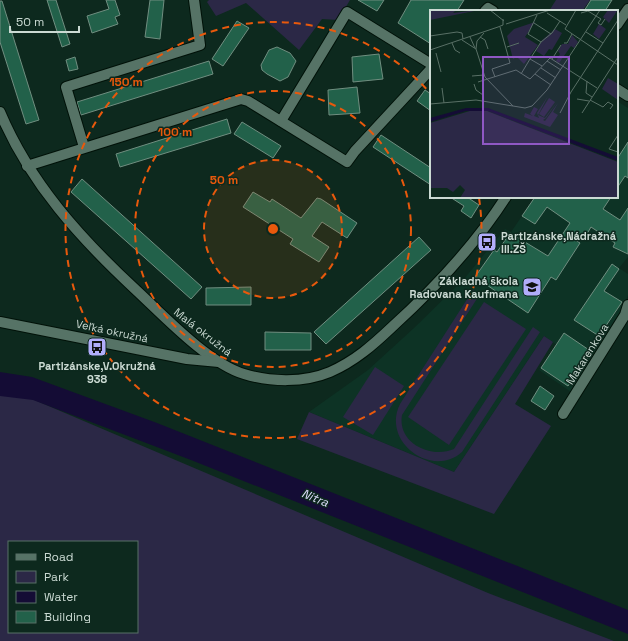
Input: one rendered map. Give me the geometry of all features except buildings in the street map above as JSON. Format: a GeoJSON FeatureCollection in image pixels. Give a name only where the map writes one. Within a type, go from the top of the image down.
{"type":"FeatureCollection","features":[{"type":"Feature","properties":{"kind":"street"},"geometry":{"type":"LineString","coordinates":[[84,147],[66,87],[200,45],[194,0]]}},
{"type":"Feature","properties":{"kind":"street"},"geometry":{"type":"LineString","coordinates":[[618,24],[628,9]]}},
{"type":"Feature","properties":{"kind":"street"},"geometry":{"type":"LineString","coordinates":[[281,122],[347,12],[430,63]]}},
{"type":"Feature","properties":{"kind":"street"},"geometry":{"type":"LineString","coordinates":[[27,166],[236,99],[248,101],[347,162],[355,151],[427,73]]}},
{"type":"Feature","properties":{"kind":"street"},"geometry":{"type":"LineString","coordinates":[[618,90],[628,96]]}},
{"type":"Feature","properties":{"kind":"street","name":"Malá okružná"},"geometry":{"type":"LineString","coordinates":[[0,112],[15,145],[27,166],[60,212],[99,256],[164,316],[218,362],[243,374],[277,380],[298,380],[329,373],[356,359],[409,312],[439,281],[472,244],[503,200]]}},
{"type":"Feature","properties":{"kind":"street","name":"Makarenkova"},"geometry":{"type":"LineString","coordinates":[[564,414],[625,315],[628,305]]}},
{"type":"Feature","properties":{"kind":"street","name":"Veľká okružná"},"geometry":{"type":"LineString","coordinates":[[0,322],[187,359],[218,362]]}},
{"type":"Feature","properties":{"kind":"shaded area","name":"Základná škola Radovana Kaufmana"},"geometry":{"type":"Polygon","coordinates":[[[618,102],[628,108],[628,257],[619,268],[628,274],[628,295],[622,314],[571,392],[539,370],[557,345],[544,336],[454,472],[309,412],[368,370],[464,279],[505,229],[511,232],[534,198],[618,198],[618,102]]]}},
{"type":"Feature","properties":{"kind":"green space"},"geometry":{"type":"Polygon","coordinates":[[[209,0],[350,0],[338,20],[322,19],[299,50],[246,3],[216,16],[207,2],[209,0]]]}},
{"type":"Feature","properties":{"kind":"green space"},"geometry":{"type":"Polygon","coordinates":[[[556,0],[590,0],[583,10],[550,10],[556,0]]]}},
{"type":"Feature","properties":{"kind":"green space"},"geometry":{"type":"Polygon","coordinates":[[[473,290],[480,294],[402,415],[402,425],[405,434],[410,441],[426,450],[435,452],[445,452],[454,449],[533,327],[540,332],[462,452],[450,459],[437,461],[424,459],[403,443],[397,431],[396,418],[400,404],[473,290]]]}},
{"type":"Feature","properties":{"kind":"green space"},"geometry":{"type":"Polygon","coordinates":[[[484,302],[526,329],[449,445],[408,417],[484,302]]]}},
{"type":"Feature","properties":{"kind":"green space"},"geometry":{"type":"Polygon","coordinates":[[[544,336],[553,342],[515,404],[551,426],[494,514],[297,439],[309,412],[454,472],[544,336]]]}},
{"type":"Feature","properties":{"kind":"green space"},"geometry":{"type":"Polygon","coordinates":[[[375,367],[404,386],[373,435],[343,417],[375,367]]]}},
{"type":"Feature","properties":{"kind":"green space"},"geometry":{"type":"Polygon","coordinates":[[[0,395],[25,396],[488,593],[614,641],[0,641],[0,395]]]}},
{"type":"Feature","properties":{"kind":"water","name":"Nitra"},"geometry":{"type":"Polygon","coordinates":[[[0,372],[32,377],[157,423],[628,610],[628,634],[191,460],[33,400],[0,396],[0,372]]]}},
{"type":"Feature","properties":{"kind":"place","name":"Partizánske,Nádražná III.ZŠ"},"geometry":{"type":"Point","coordinates":[487,242]}},
{"type":"Feature","properties":{"kind":"place","name":"Základná škola Radovana Kaufmana"},"geometry":{"type":"Point","coordinates":[532,287]}},
{"type":"Feature","properties":{"kind":"place","name":"Partizánske,V.Okružná 938"},"geometry":{"type":"Point","coordinates":[97,347]}}]}
